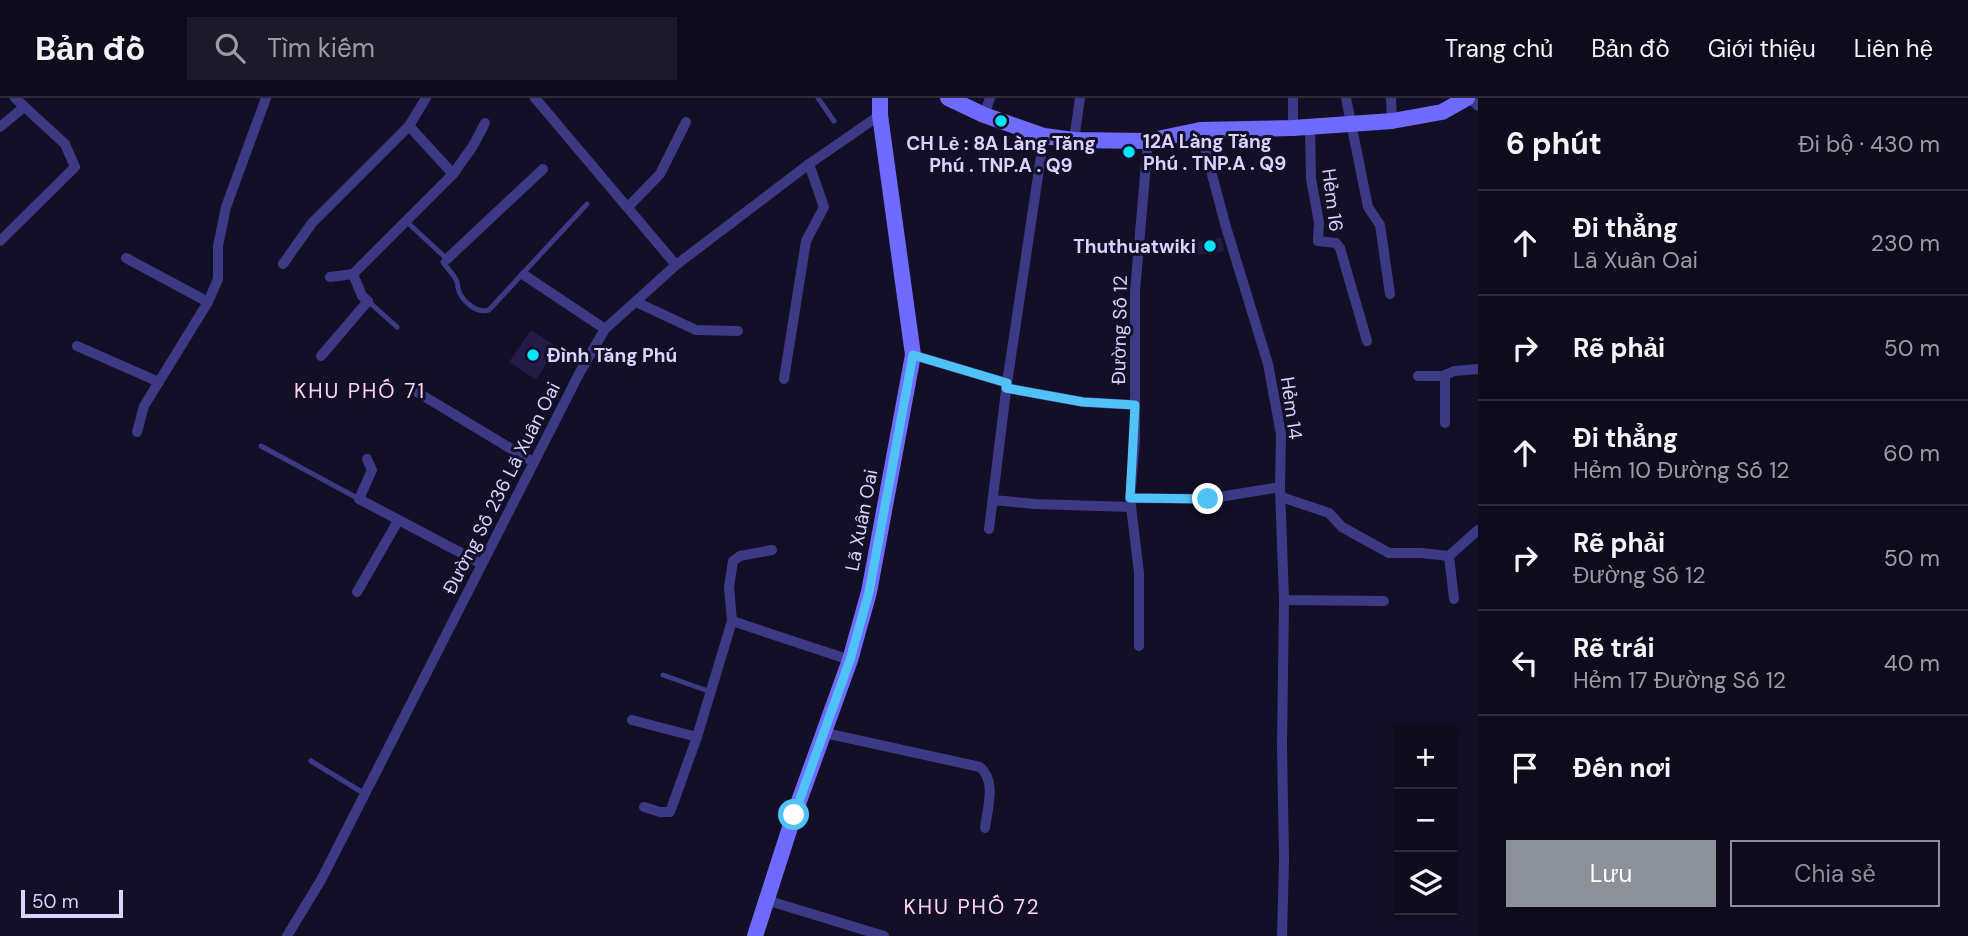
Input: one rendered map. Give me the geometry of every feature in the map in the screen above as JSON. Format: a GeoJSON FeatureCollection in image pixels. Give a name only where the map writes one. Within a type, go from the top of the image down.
{"type":"FeatureCollection","features":[{"type":"Feature","properties":{"kind":"main road","name":"Lã Xuân Oai"},"geometry":{"type":"LineString","coordinates":[[755,936],[794,815],[850,660],[869,592],[913,355],[880,115],[880,98]]}},
{"type":"Feature","properties":{"kind":"main road"},"geometry":{"type":"LineString","coordinates":[[948,98],[984,115],[1044,136],[1074,140],[1148,141],[1200,130],[1293,128],[1392,121],[1442,112],[1468,98]]}},
{"type":"Feature","properties":{"kind":"street"},"geometry":{"type":"LineString","coordinates":[[0,241],[75,167],[65,144],[15,98]]}},
{"type":"Feature","properties":{"kind":"street"},"geometry":{"type":"LineString","coordinates":[[136,432],[144,406],[208,302],[218,279],[218,246],[226,207],[266,98]]}},
{"type":"Feature","properties":{"kind":"street"},"geometry":{"type":"LineString","coordinates":[[283,264],[312,223],[409,126],[426,98]]}},
{"type":"Feature","properties":{"kind":"street"},"geometry":{"type":"LineString","coordinates":[[535,98],[676,265]]}},
{"type":"Feature","properties":{"kind":"street"},"geometry":{"type":"LineString","coordinates":[[984,115],[990,98]]}},
{"type":"Feature","properties":{"kind":"street"},"geometry":{"type":"LineString","coordinates":[[1074,140],[1080,98]]}},
{"type":"Feature","properties":{"kind":"street"},"geometry":{"type":"LineString","coordinates":[[1293,98],[1293,128]]}},
{"type":"Feature","properties":{"kind":"street"},"geometry":{"type":"LineString","coordinates":[[1346,98],[1368,207],[1380,225],[1390,294]]}},
{"type":"Feature","properties":{"kind":"street"},"geometry":{"type":"LineString","coordinates":[[1391,98],[1392,121]]}},
{"type":"Feature","properties":{"kind":"street"},"geometry":{"type":"LineString","coordinates":[[1468,98],[1478,106]]}},
{"type":"Feature","properties":{"kind":"street"},"geometry":{"type":"LineString","coordinates":[[0,127],[24,107]]}},
{"type":"Feature","properties":{"kind":"street","name":"Đường Số 236 Lã Xuân Oai"},"geometry":{"type":"LineString","coordinates":[[287,936],[321,880],[533,462],[605,329],[676,265],[808,164],[880,115]]}},
{"type":"Feature","properties":{"kind":"street"},"geometry":{"type":"LineString","coordinates":[[628,207],[660,174],[686,122]]}},
{"type":"Feature","properties":{"kind":"street"},"geometry":{"type":"LineString","coordinates":[[330,277],[353,274],[453,174],[474,146],[485,123]]}},
{"type":"Feature","properties":{"kind":"street"},"geometry":{"type":"LineString","coordinates":[[409,126],[453,174]]}},
{"type":"Feature","properties":{"kind":"street","name":"Hẻm 16"},"geometry":{"type":"LineString","coordinates":[[1310,127],[1311,179],[1319,222],[1318,241],[1336,243],[1340,248],[1367,341]]}},
{"type":"Feature","properties":{"kind":"street","name":"Hẻm 14"},"geometry":{"type":"LineString","coordinates":[[1200,130],[1268,365],[1281,433],[1284,600],[1282,936]]}},
{"type":"Feature","properties":{"kind":"street"},"geometry":{"type":"LineString","coordinates":[[989,529],[1044,136]]}},
{"type":"Feature","properties":{"kind":"street","name":"Đường Số 12"},"geometry":{"type":"LineString","coordinates":[[1139,646],[1139,573],[1131,503],[1135,405],[1135,291],[1148,141]]}},
{"type":"Feature","properties":{"kind":"street"},"geometry":{"type":"LineString","coordinates":[[784,379],[806,241],[824,207],[808,164]]}},
{"type":"Feature","properties":{"kind":"street"},"geometry":{"type":"LineString","coordinates":[[447,259],[543,169]]}},
{"type":"Feature","properties":{"kind":"street"},"geometry":{"type":"LineString","coordinates":[[126,258],[208,302]]}},
{"type":"Feature","properties":{"kind":"street"},"geometry":{"type":"LineString","coordinates":[[321,356],[368,301],[362,296],[353,274]]}},
{"type":"Feature","properties":{"kind":"street"},"geometry":{"type":"LineString","coordinates":[[524,275],[605,329]]}},
{"type":"Feature","properties":{"kind":"street"},"geometry":{"type":"LineString","coordinates":[[636,302],[696,330],[738,331]]}},
{"type":"Feature","properties":{"kind":"street"},"geometry":{"type":"LineString","coordinates":[[77,346],[159,382]]}},
{"type":"Feature","properties":{"kind":"street"},"geometry":{"type":"LineString","coordinates":[[913,355],[1007,386],[1083,402],[1135,405]]}},
{"type":"Feature","properties":{"kind":"street"},"geometry":{"type":"LineString","coordinates":[[1418,376],[1445,375],[1454,371],[1478,369]]}},
{"type":"Feature","properties":{"kind":"street"},"geometry":{"type":"LineString","coordinates":[[1445,375],[1445,423]]}},
{"type":"Feature","properties":{"kind":"street"},"geometry":{"type":"LineString","coordinates":[[417,392],[533,462]]}},
{"type":"Feature","properties":{"kind":"street"},"geometry":{"type":"LineString","coordinates":[[368,459],[372,470],[359,499],[482,564]]}},
{"type":"Feature","properties":{"kind":"street"},"geometry":{"type":"LineString","coordinates":[[993,499],[1035,504],[1131,503],[1280,492],[1329,513],[1342,527],[1389,553],[1450,556],[1478,530]]}},
{"type":"Feature","properties":{"kind":"street"},"geometry":{"type":"LineString","coordinates":[[357,592],[398,521]]}},
{"type":"Feature","properties":{"kind":"street"},"geometry":{"type":"LineString","coordinates":[[644,807],[670,812],[697,737],[732,621],[729,587],[733,561],[740,556],[772,550]]}},
{"type":"Feature","properties":{"kind":"street"},"geometry":{"type":"LineString","coordinates":[[1450,556],[1454,599]]}},
{"type":"Feature","properties":{"kind":"street"},"geometry":{"type":"LineString","coordinates":[[1284,600],[1384,601]]}},
{"type":"Feature","properties":{"kind":"street"},"geometry":{"type":"LineString","coordinates":[[732,621],[850,660]]}},
{"type":"Feature","properties":{"kind":"street"},"geometry":{"type":"LineString","coordinates":[[632,720],[697,737]]}},
{"type":"Feature","properties":{"kind":"street"},"geometry":{"type":"LineString","coordinates":[[825,733],[980,767],[988,776],[989,787],[985,828]]}},
{"type":"Feature","properties":{"kind":"street"},"geometry":{"type":"LineString","coordinates":[[766,901],[884,936]]}},
{"type":"Feature","properties":{"kind":"lane"},"geometry":{"type":"LineString","coordinates":[[818,98],[834,121]]}},
{"type":"Feature","properties":{"kind":"lane"},"geometry":{"type":"LineString","coordinates":[[406,221],[447,259],[443,262],[458,283],[457,289],[464,300],[484,312],[524,275],[587,204]]}},
{"type":"Feature","properties":{"kind":"lane"},"geometry":{"type":"LineString","coordinates":[[368,301],[397,327]]}},
{"type":"Feature","properties":{"kind":"lane"},"geometry":{"type":"LineString","coordinates":[[261,446],[359,499]]}},
{"type":"Feature","properties":{"kind":"lane"},"geometry":{"type":"LineString","coordinates":[[663,675],[711,692]]}},
{"type":"Feature","properties":{"kind":"lane"},"geometry":{"type":"LineString","coordinates":[[311,761],[365,794]]}},
{"type":"Feature","properties":{"kind":"building","name":"Thuthuatwiki"},"geometry":{"type":"Polygon","coordinates":[[[1221,238],[1224,251],[1198,255],[1195,242],[1221,238]]]}},
{"type":"Feature","properties":{"kind":"building","name":"Đình Tăng Phú"},"geometry":{"type":"Polygon","coordinates":[[[531,330],[557,347],[536,380],[509,362],[531,330]]]}},
{"type":"Feature","properties":{"kind":"place","name":"CH Lẻ : 8A Làng Tăng Phú . TNP.A . Q9"},"geometry":{"type":"Point","coordinates":[1001,121]}},
{"type":"Feature","properties":{"kind":"place","name":"12A Làng Tăng Phú . TNP.A . Q9"},"geometry":{"type":"Point","coordinates":[1129,152]}},
{"type":"Feature","properties":{"kind":"place","name":"Thuthuatwiki"},"geometry":{"type":"Point","coordinates":[1210,246]}},
{"type":"Feature","properties":{"kind":"place","name":"Đình Tăng Phú"},"geometry":{"type":"Point","coordinates":[533,355]}},
{"type":"Feature","properties":{"kind":"district","name":"KHU PHỐ 71"},"geometry":{"type":"Point","coordinates":[360,391]}},
{"type":"Feature","properties":{"kind":"district","name":"KHU PHỐ 72"},"geometry":{"type":"Point","coordinates":[972,907]}},
{"type":"Feature","properties":{"kind":"route"},"geometry":{"type":"LineString","coordinates":[[794,815],[850,660],[869,592],[913,355],[1007,383],[1006,388],[1083,402],[1135,405],[1130,498],[1208,499]]}}]}
